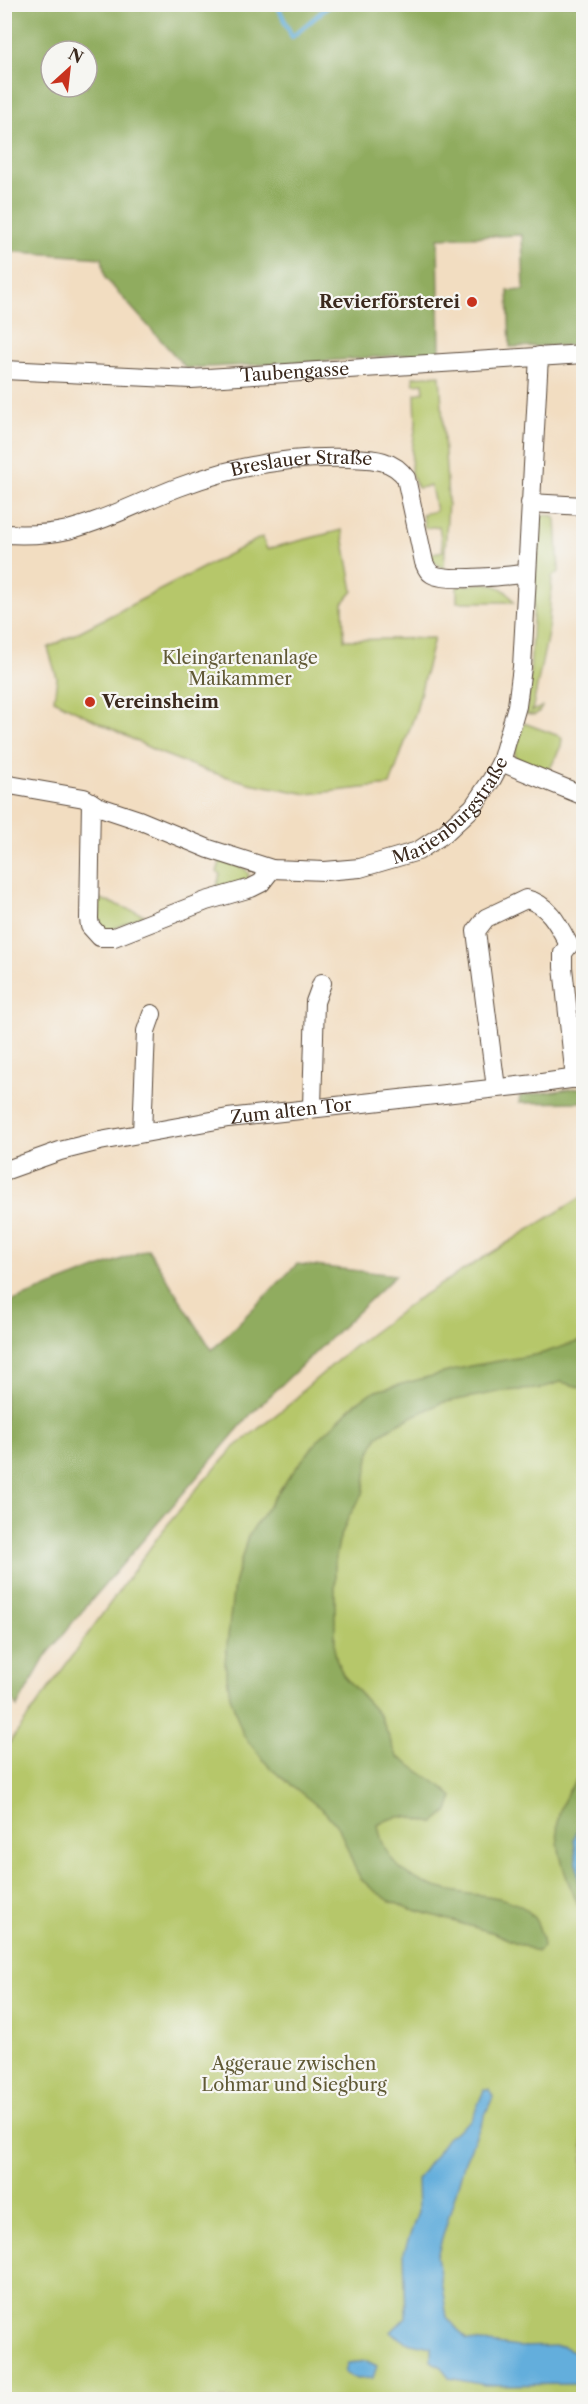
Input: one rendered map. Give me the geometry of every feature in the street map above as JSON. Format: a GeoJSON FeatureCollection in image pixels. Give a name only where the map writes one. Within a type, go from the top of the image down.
{"type":"FeatureCollection","features":[{"type":"Feature","properties":{"kind":"street","name":"Taubengasse"},"geometry":{"type":"LineString","coordinates":[[4,370],[191,379],[584,354]]}},
{"type":"Feature","properties":{"kind":"street","name":"Marienburgstraße"},"geometry":{"type":"LineString","coordinates":[[4,784],[84,798],[97,806],[139,820],[209,849],[272,869],[325,871],[360,868],[418,850],[445,833],[473,807],[492,779],[501,762],[517,706],[522,667],[539,356]]}},
{"type":"Feature","properties":{"kind":"street","name":"Breslauer Straße"},"geometry":{"type":"LineString","coordinates":[[4,534],[30,535],[70,529],[106,518],[178,487],[242,467],[325,457],[365,458],[387,462],[397,467],[406,478],[424,562],[427,570],[432,574],[447,578],[527,574]]}},
{"type":"Feature","properties":{"kind":"street"},"geometry":{"type":"LineString","coordinates":[[530,503],[584,506]]}},
{"type":"Feature","properties":{"kind":"street"},"geometry":{"type":"LineString","coordinates":[[501,762],[584,796]]}},
{"type":"Feature","properties":{"kind":"street"},"geometry":{"type":"LineString","coordinates":[[91,802],[90,926],[100,937],[114,937],[206,902],[251,888],[261,883],[272,869]]}},
{"type":"Feature","properties":{"kind":"street"},"geometry":{"type":"LineString","coordinates":[[496,1088],[476,931],[486,918],[526,899],[541,905],[576,943],[563,953],[562,961],[579,1078]]}},
{"type":"Feature","properties":{"kind":"street"},"geometry":{"type":"LineString","coordinates":[[312,1107],[315,1002],[322,983]]}},
{"type":"Feature","properties":{"kind":"street"},"geometry":{"type":"LineString","coordinates":[[142,1133],[146,1031],[152,1014]]}},
{"type":"Feature","properties":{"kind":"street","name":"Zum alten Tor"},"geometry":{"type":"LineString","coordinates":[[4,1171],[60,1151],[142,1133],[228,1118],[579,1078]]}},
{"type":"Feature","properties":{"kind":"green space"},"geometry":{"type":"Polygon","coordinates":[[[5,4],[583,5],[583,345],[510,347],[508,291],[524,290],[522,235],[438,238],[440,352],[314,362],[186,368],[105,278],[102,258],[5,251],[5,4]]]}},
{"type":"Feature","properties":{"kind":"green space"},"geometry":{"type":"Polygon","coordinates":[[[440,375],[448,500],[444,569],[434,562],[429,554],[443,551],[439,526],[425,528],[422,514],[436,511],[431,486],[418,488],[411,473],[416,424],[415,394],[424,392],[423,383],[414,384],[413,377],[440,375]]]}},
{"type":"Feature","properties":{"kind":"green space"},"geometry":{"type":"Polygon","coordinates":[[[545,515],[554,516],[556,520],[559,572],[552,577],[548,633],[532,711],[542,707],[538,713],[532,715],[526,714],[538,521],[545,515]]]}},
{"type":"Feature","properties":{"kind":"green space","name":"Kleingartenanlage Maikammer"},"geometry":{"type":"Polygon","coordinates":[[[342,530],[353,591],[343,603],[344,640],[434,638],[416,711],[390,785],[308,794],[249,783],[207,771],[160,753],[54,700],[57,678],[48,648],[262,537],[267,549],[342,530]]]}},
{"type":"Feature","properties":{"kind":"green space"},"geometry":{"type":"Polygon","coordinates":[[[486,583],[503,589],[514,602],[457,602],[457,586],[486,583]]]}},
{"type":"Feature","properties":{"kind":"green space"},"geometry":{"type":"Polygon","coordinates":[[[524,723],[562,739],[548,773],[519,761],[515,757],[524,723]]]}},
{"type":"Feature","properties":{"kind":"green space"},"geometry":{"type":"Polygon","coordinates":[[[221,859],[245,869],[249,874],[246,881],[216,890],[220,874],[217,872],[221,859]]]}},
{"type":"Feature","properties":{"kind":"green space"},"geometry":{"type":"Polygon","coordinates":[[[98,898],[145,915],[110,930],[100,929],[98,898]]]}},
{"type":"Feature","properties":{"kind":"green space"},"geometry":{"type":"Polygon","coordinates":[[[583,1087],[583,1102],[519,1103],[520,1096],[583,1087]]]}},
{"type":"Feature","properties":{"kind":"green space","name":"Aggeraue zwischen Lohmar und Siegburg"},"geometry":{"type":"Polygon","coordinates":[[[583,1196],[583,2399],[5,2400],[5,1749],[160,1534],[199,1486],[235,1447],[296,1399],[301,1392],[353,1347],[417,1299],[583,1196]]]}},
{"type":"Feature","properties":{"kind":"green space"},"geometry":{"type":"Polygon","coordinates":[[[148,1249],[212,1350],[297,1264],[396,1275],[250,1415],[73,1622],[46,1656],[17,1707],[4,1689],[5,1304],[148,1249]]]}},
{"type":"Feature","properties":{"kind":"green space"},"geometry":{"type":"Polygon","coordinates":[[[583,1340],[583,1388],[561,1382],[538,1389],[503,1391],[441,1403],[378,1436],[370,1452],[363,1494],[349,1516],[339,1541],[335,1562],[335,1655],[343,1675],[380,1716],[397,1756],[453,1797],[448,1811],[434,1823],[399,1817],[378,1825],[382,1842],[389,1856],[410,1876],[437,1888],[501,1899],[524,1908],[536,1920],[541,1933],[543,1947],[537,1952],[494,1933],[390,1901],[361,1879],[339,1828],[325,1812],[270,1768],[243,1735],[230,1696],[225,1663],[234,1584],[248,1536],[285,1482],[319,1439],[356,1403],[372,1392],[470,1366],[540,1354],[583,1340]]]}},
{"type":"Feature","properties":{"kind":"green space"},"geometry":{"type":"Polygon","coordinates":[[[583,1770],[583,1914],[560,1856],[557,1832],[561,1807],[583,1770]]]}},
{"type":"Feature","properties":{"kind":"water"},"geometry":{"type":"Polygon","coordinates":[[[583,1815],[583,1895],[579,1883],[574,1839],[583,1815]]]}},
{"type":"Feature","properties":{"kind":"water"},"geometry":{"type":"Polygon","coordinates":[[[484,2090],[490,2090],[493,2097],[465,2161],[437,2256],[447,2317],[467,2340],[518,2347],[562,2346],[583,2356],[583,2376],[579,2384],[485,2385],[450,2378],[441,2367],[431,2361],[431,2347],[406,2342],[391,2332],[406,2317],[404,2252],[418,2212],[417,2180],[447,2138],[472,2119],[484,2090]]]}},
{"type":"Feature","properties":{"kind":"water"},"geometry":{"type":"Polygon","coordinates":[[[367,2361],[377,2366],[373,2378],[356,2379],[345,2371],[348,2363],[367,2361]]]}},
{"type":"Feature","properties":{"kind":"waterway"},"geometry":{"type":"LineString","coordinates":[[277,4],[292,37],[331,4]]}},
{"type":"Feature","properties":{"kind":"place","name":"Revierförsterei"},"geometry":{"type":"Point","coordinates":[472,302]}},
{"type":"Feature","properties":{"kind":"place","name":"Vereinsheim"},"geometry":{"type":"Point","coordinates":[90,702]}}]}
